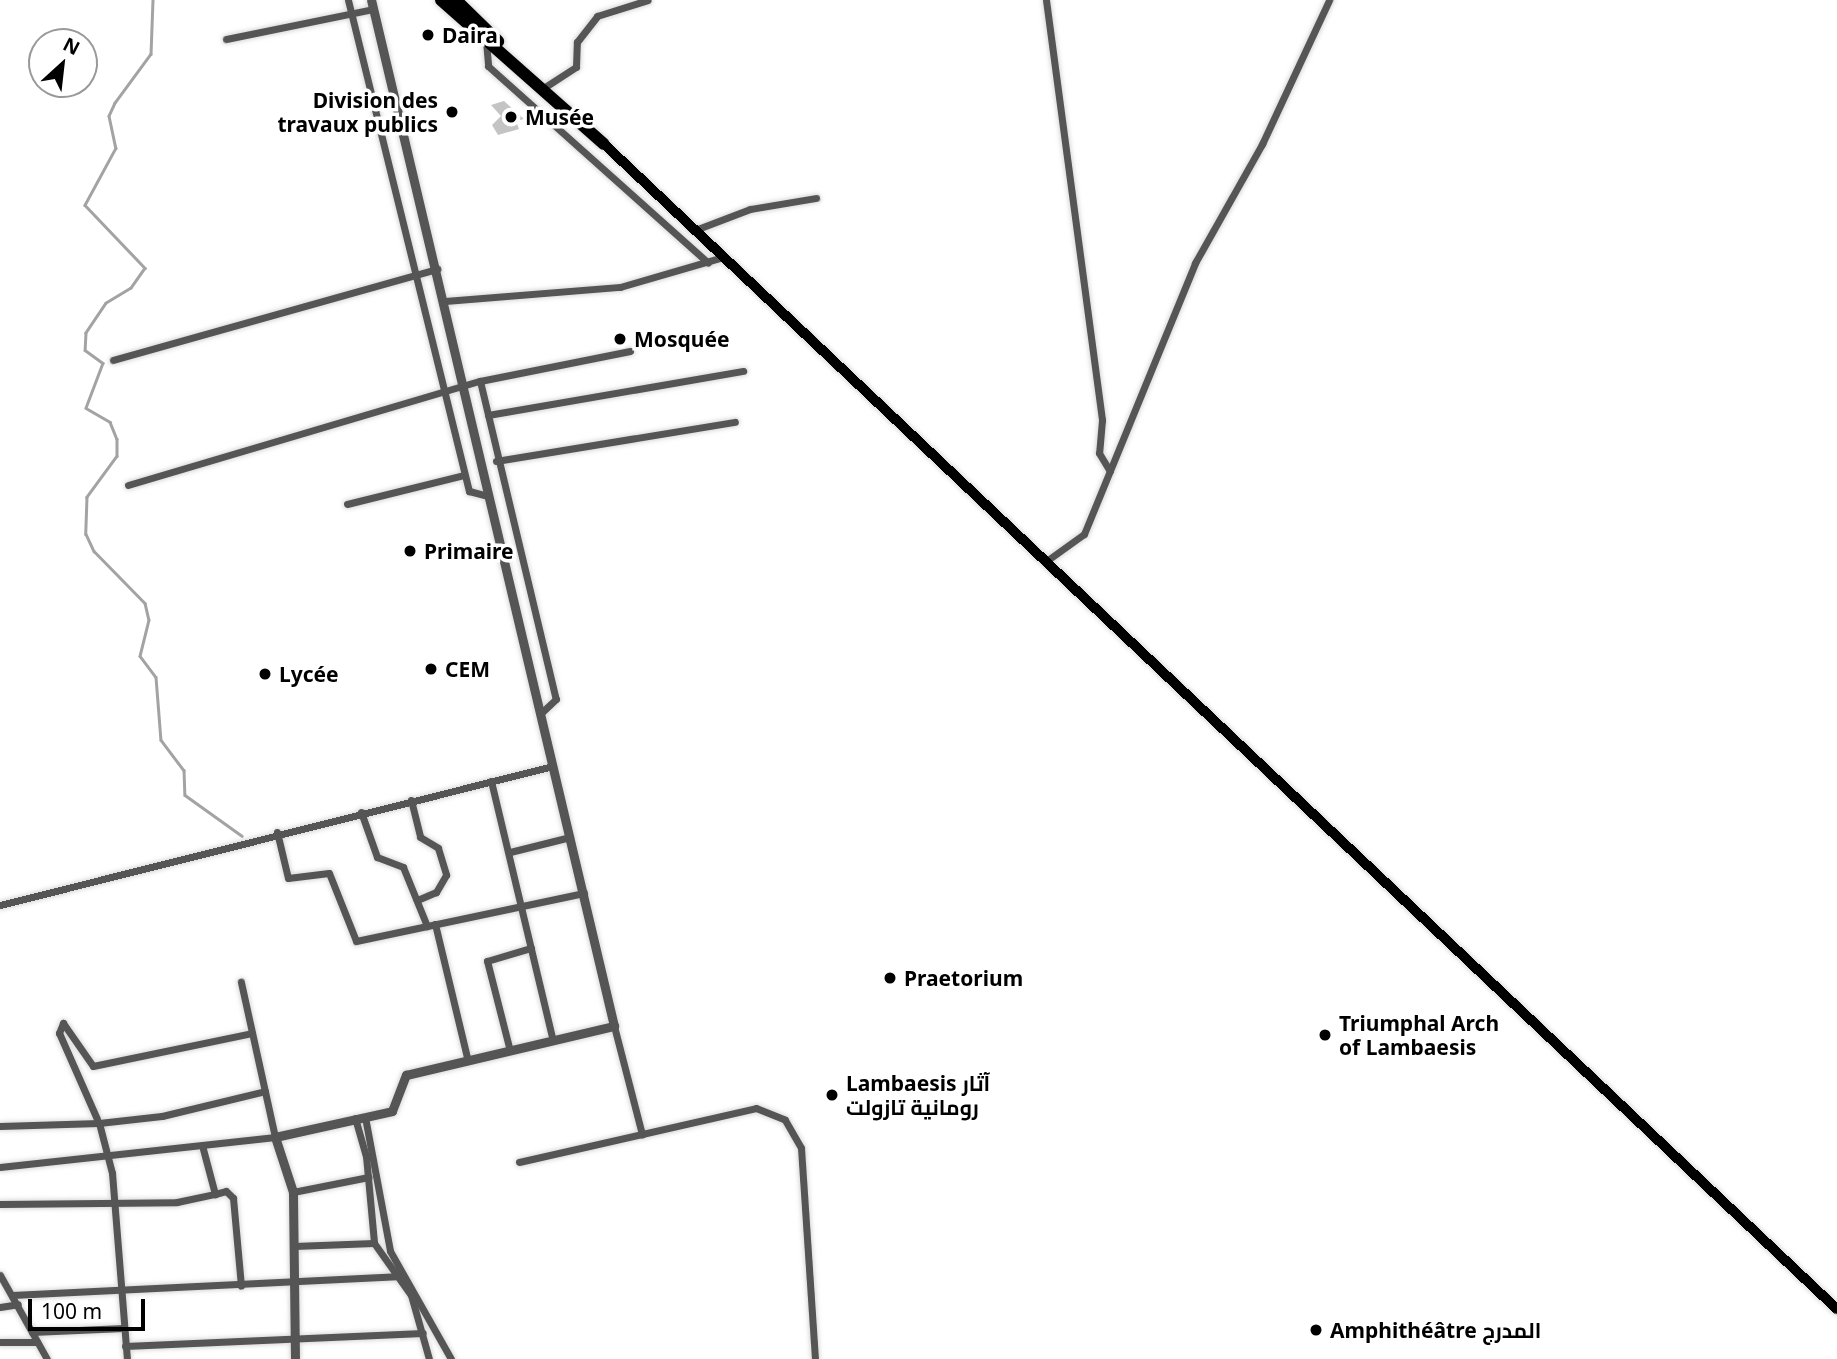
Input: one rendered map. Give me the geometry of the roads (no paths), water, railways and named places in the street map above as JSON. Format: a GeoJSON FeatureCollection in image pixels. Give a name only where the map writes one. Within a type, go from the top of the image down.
{"type":"FeatureCollection","features":[{"type":"Feature","properties":{"kind":"highway"},"geometry":{"type":"LineString","coordinates":[[441,0],[604,144]]}},
{"type":"Feature","properties":{"kind":"highway"},"geometry":{"type":"LineString","coordinates":[[456,0],[604,144]]}},
{"type":"Feature","properties":{"kind":"main road"},"geometry":{"type":"LineString","coordinates":[[604,144],[1837,1309]]}},
{"type":"Feature","properties":{"kind":"street"},"geometry":{"type":"LineString","coordinates":[[348,0],[447,390],[464,475],[469,491],[488,496]]}},
{"type":"Feature","properties":{"kind":"street"},"geometry":{"type":"LineString","coordinates":[[545,87],[576,67],[577,42],[597,16],[613,5],[648,0]]}},
{"type":"Feature","properties":{"kind":"street"},"geometry":{"type":"LineString","coordinates":[[1046,0],[1102,420],[1099,453],[1110,471]]}},
{"type":"Feature","properties":{"kind":"street"},"geometry":{"type":"LineString","coordinates":[[1045,562],[1080,541],[1195,263],[1262,144],[1329,0]]}},
{"type":"Feature","properties":{"kind":"street"},"geometry":{"type":"LineString","coordinates":[[226,38],[351,13],[372,4],[438,269],[488,496],[642,1134]]}},
{"type":"Feature","properties":{"kind":"street"},"geometry":{"type":"LineString","coordinates":[[486,41],[488,66],[708,263]]}},
{"type":"Feature","properties":{"kind":"street"},"geometry":{"type":"LineString","coordinates":[[695,230],[750,209],[816,198]]}},
{"type":"Feature","properties":{"kind":"street"},"geometry":{"type":"LineString","coordinates":[[445,300],[620,286],[723,257]]}},
{"type":"Feature","properties":{"kind":"street"},"geometry":{"type":"LineString","coordinates":[[113,360],[418,272],[438,269]]}},
{"type":"Feature","properties":{"kind":"street"},"geometry":{"type":"LineString","coordinates":[[128,485],[480,381],[630,351]]}},
{"type":"Feature","properties":{"kind":"street"},"geometry":{"type":"LineString","coordinates":[[488,415],[743,371]]}},
{"type":"Feature","properties":{"kind":"street"},"geometry":{"type":"LineString","coordinates":[[480,381],[496,461],[556,699],[541,713]]}},
{"type":"Feature","properties":{"kind":"street"},"geometry":{"type":"LineString","coordinates":[[496,461],[735,422]]}},
{"type":"Feature","properties":{"kind":"street"},"geometry":{"type":"LineString","coordinates":[[347,504],[464,475]]}},
{"type":"Feature","properties":{"kind":"street"},"geometry":{"type":"LineString","coordinates":[[0,905],[277,832],[553,765]]}},
{"type":"Feature","properties":{"kind":"street"},"geometry":{"type":"LineString","coordinates":[[491,781],[553,1041]]}},
{"type":"Feature","properties":{"kind":"street"},"geometry":{"type":"LineString","coordinates":[[411,800],[420,837],[438,849],[446,875],[436,892],[417,900]]}},
{"type":"Feature","properties":{"kind":"street"},"geometry":{"type":"LineString","coordinates":[[361,812],[377,857],[400,862],[431,925],[468,1061]]}},
{"type":"Feature","properties":{"kind":"street"},"geometry":{"type":"LineString","coordinates":[[277,832],[290,880],[328,873],[354,941],[520,904],[584,893]]}},
{"type":"Feature","properties":{"kind":"street"},"geometry":{"type":"LineString","coordinates":[[510,852],[570,837]]}},
{"type":"Feature","properties":{"kind":"street"},"geometry":{"type":"LineString","coordinates":[[510,1051],[487,961],[531,948]]}},
{"type":"Feature","properties":{"kind":"street"},"geometry":{"type":"LineString","coordinates":[[241,982],[275,1138],[293,1192],[295,1359]]}},
{"type":"Feature","properties":{"kind":"street"},"geometry":{"type":"LineString","coordinates":[[127,1359],[119,1290],[114,1204],[107,1156],[98,1121],[59,1033],[63,1023],[93,1066],[252,1033]]}},
{"type":"Feature","properties":{"kind":"street"},"geometry":{"type":"LineString","coordinates":[[0,1167],[204,1149],[275,1138],[396,1108],[403,1076],[614,1026]]}},
{"type":"Feature","properties":{"kind":"street"},"geometry":{"type":"LineString","coordinates":[[0,1126],[98,1121],[265,1091]]}},
{"type":"Feature","properties":{"kind":"street"},"geometry":{"type":"LineString","coordinates":[[519,1162],[756,1108],[785,1120],[801,1149],[815,1359]]}},
{"type":"Feature","properties":{"kind":"street"},"geometry":{"type":"LineString","coordinates":[[360,1118],[369,1177],[374,1243],[411,1295],[429,1359]]}},
{"type":"Feature","properties":{"kind":"street"},"geometry":{"type":"LineString","coordinates":[[360,1118],[390,1251],[451,1359]]}},
{"type":"Feature","properties":{"kind":"street"},"geometry":{"type":"LineString","coordinates":[[204,1149],[215,1194]]}},
{"type":"Feature","properties":{"kind":"street"},"geometry":{"type":"LineString","coordinates":[[293,1192],[369,1177]]}},
{"type":"Feature","properties":{"kind":"street"},"geometry":{"type":"LineString","coordinates":[[0,1204],[177,1202],[226,1191],[233,1198],[241,1286]]}},
{"type":"Feature","properties":{"kind":"street"},"geometry":{"type":"LineString","coordinates":[[294,1246],[374,1243]]}},
{"type":"Feature","properties":{"kind":"street"},"geometry":{"type":"LineString","coordinates":[[12,1295],[241,1286],[397,1276]]}},
{"type":"Feature","properties":{"kind":"street"},"geometry":{"type":"LineString","coordinates":[[1,1279],[18,1304],[47,1359]]}},
{"type":"Feature","properties":{"kind":"street"},"geometry":{"type":"LineString","coordinates":[[0,1307],[18,1304]]}},
{"type":"Feature","properties":{"kind":"street"},"geometry":{"type":"LineString","coordinates":[[32,1332],[124,1328]]}},
{"type":"Feature","properties":{"kind":"street"},"geometry":{"type":"LineString","coordinates":[[125,1346],[423,1333]]}},
{"type":"Feature","properties":{"kind":"street"},"geometry":{"type":"LineString","coordinates":[[0,1342],[37,1342]]}},
{"type":"Feature","properties":{"kind":"waterway"},"geometry":{"type":"LineString","coordinates":[[153,0],[151,54],[115,103],[109,116],[116,148],[85,205],[145,268],[131,288],[106,303],[86,333],[85,350],[103,363],[86,408],[110,422],[117,439],[117,456],[87,497],[86,534],[94,551],[145,603],[149,620],[140,656],[156,677],[161,740],[184,770],[185,795],[242,836]]}},
{"type":"Feature","properties":{"kind":"place","name":"Daira"},"geometry":{"type":"Point","coordinates":[428,35]}},
{"type":"Feature","properties":{"kind":"place","name":"Division des travaux publics"},"geometry":{"type":"Point","coordinates":[452,112]}},
{"type":"Feature","properties":{"kind":"place","name":"Musée"},"geometry":{"type":"Point","coordinates":[511,117]}},
{"type":"Feature","properties":{"kind":"place","name":"Mosquée"},"geometry":{"type":"Point","coordinates":[620,339]}},
{"type":"Feature","properties":{"kind":"place","name":"Primaire"},"geometry":{"type":"Point","coordinates":[410,551]}},
{"type":"Feature","properties":{"kind":"place","name":"CEM"},"geometry":{"type":"Point","coordinates":[431,669]}},
{"type":"Feature","properties":{"kind":"place","name":"Lycée"},"geometry":{"type":"Point","coordinates":[265,674]}},
{"type":"Feature","properties":{"kind":"place","name":"Praetorium"},"geometry":{"type":"Point","coordinates":[890,978]}},
{"type":"Feature","properties":{"kind":"place","name":"Triumphal Arch of Lambaesis"},"geometry":{"type":"Point","coordinates":[1325,1035]}},
{"type":"Feature","properties":{"kind":"place","name":"Lambaesis آثار رومانية تازولت"},"geometry":{"type":"Point","coordinates":[832,1095]}},
{"type":"Feature","properties":{"kind":"place","name":"Amphithéâtre المدرج"},"geometry":{"type":"Point","coordinates":[1316,1330]}}]}
